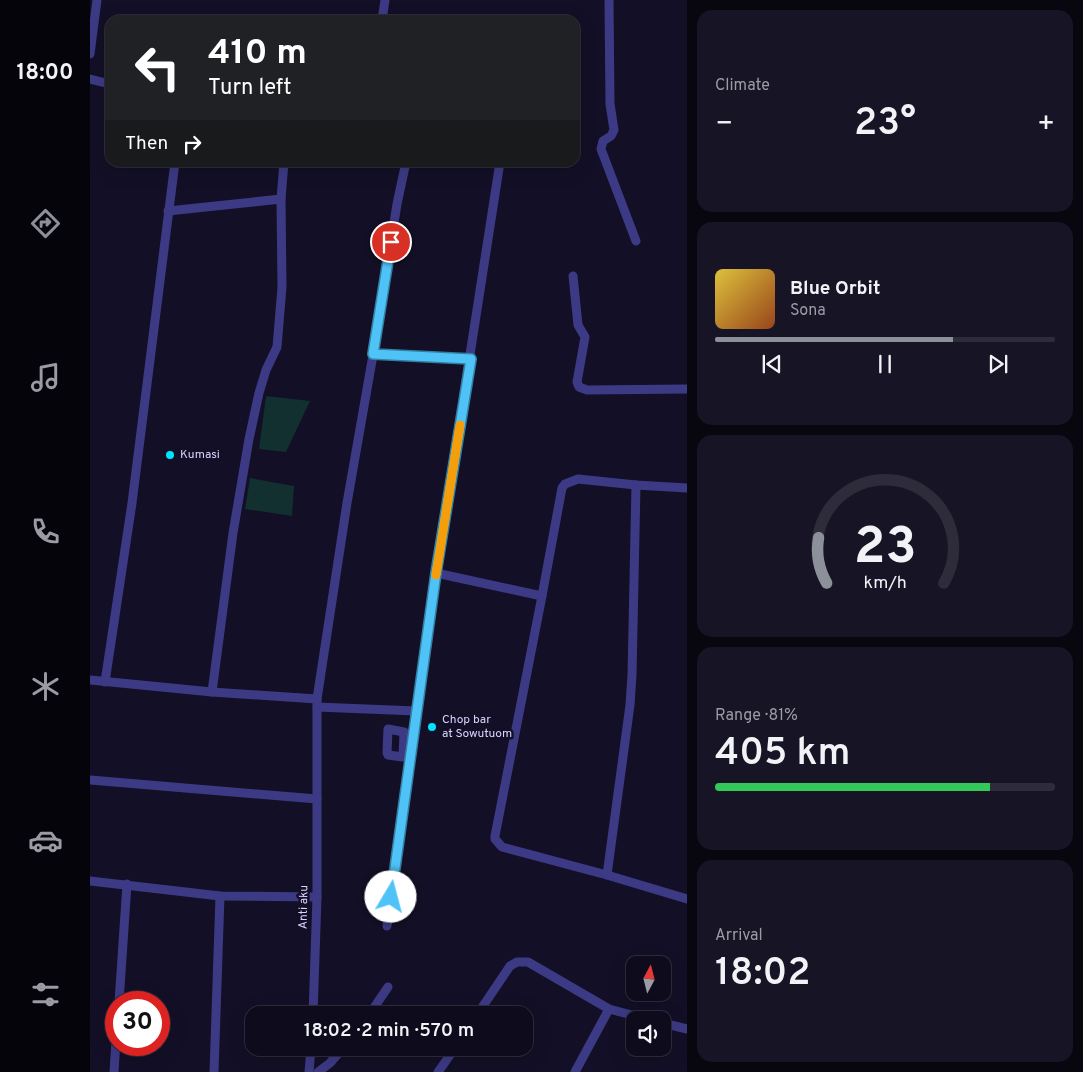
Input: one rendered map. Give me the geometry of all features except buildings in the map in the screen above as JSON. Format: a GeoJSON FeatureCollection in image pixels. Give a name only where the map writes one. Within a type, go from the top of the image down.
{"type":"FeatureCollection","features":[{"type":"Feature","properties":{"kind":"street"},"geometry":{"type":"LineString","coordinates":[[90,54],[97,0]]}},
{"type":"Feature","properties":{"kind":"street"},"geometry":{"type":"LineString","coordinates":[[383,15],[385,0]]}},
{"type":"Feature","properties":{"kind":"street"},"geometry":{"type":"LineString","coordinates":[[609,0],[610,104],[614,130],[611,136],[602,141],[601,149],[636,241]]}},
{"type":"Feature","properties":{"kind":"street"},"geometry":{"type":"LineString","coordinates":[[90,79],[105,83]]}},
{"type":"Feature","properties":{"kind":"street"},"geometry":{"type":"LineString","coordinates":[[105,682],[132,503],[173,167]]}},
{"type":"Feature","properties":{"kind":"street"},"geometry":{"type":"LineString","coordinates":[[212,692],[233,533],[249,439],[266,370],[277,347],[282,287],[281,199],[284,167]]}},
{"type":"Feature","properties":{"kind":"street","name":"Anti aku"},"geometry":{"type":"LineString","coordinates":[[313,1006],[317,897],[317,703],[347,503],[397,204],[405,167]]}},
{"type":"Feature","properties":{"kind":"street"},"geometry":{"type":"LineString","coordinates":[[386,926],[436,573],[471,359],[499,167]]}},
{"type":"Feature","properties":{"kind":"street"},"geometry":{"type":"LineString","coordinates":[[168,211],[281,199]]}},
{"type":"Feature","properties":{"kind":"street"},"geometry":{"type":"LineString","coordinates":[[573,276],[578,325],[584,337],[577,382],[579,387],[587,390],[687,389]]}},
{"type":"Feature","properties":{"kind":"street"},"geometry":{"type":"LineString","coordinates":[[373,354],[471,359]]}},
{"type":"Feature","properties":{"kind":"street"},"geometry":{"type":"LineString","coordinates":[[687,488],[578,479],[565,484],[562,488],[495,839],[502,847],[607,875],[687,900]]}},
{"type":"Feature","properties":{"kind":"street"},"geometry":{"type":"LineString","coordinates":[[607,875],[630,705],[636,485]]}},
{"type":"Feature","properties":{"kind":"street"},"geometry":{"type":"LineString","coordinates":[[436,573],[542,596]]}},
{"type":"Feature","properties":{"kind":"street"},"geometry":{"type":"LineString","coordinates":[[90,680],[416,711]]}},
{"type":"Feature","properties":{"kind":"street"},"geometry":{"type":"LineString","coordinates":[[90,780],[317,799]]}},
{"type":"Feature","properties":{"kind":"street"},"geometry":{"type":"LineString","coordinates":[[90,880],[220,896],[317,897]]}},
{"type":"Feature","properties":{"kind":"street"},"geometry":{"type":"LineString","coordinates":[[120,991],[127,884]]}},
{"type":"Feature","properties":{"kind":"street"},"geometry":{"type":"LineString","coordinates":[[214,1072],[220,896]]}},
{"type":"Feature","properties":{"kind":"street"},"geometry":{"type":"LineString","coordinates":[[483,1006],[510,966],[517,962],[528,962],[609,1009],[626,1013]]}},
{"type":"Feature","properties":{"kind":"street"},"geometry":{"type":"LineString","coordinates":[[375,1006],[388,987]]}},
{"type":"Feature","properties":{"kind":"street"},"geometry":{"type":"LineString","coordinates":[[575,1072],[609,1009]]}},
{"type":"Feature","properties":{"kind":"street"},"geometry":{"type":"LineString","coordinates":[[671,1025],[687,1029]]}},
{"type":"Feature","properties":{"kind":"street"},"geometry":{"type":"LineString","coordinates":[[114,1072],[115,1056]]}},
{"type":"Feature","properties":{"kind":"street"},"geometry":{"type":"LineString","coordinates":[[310,1072],[311,1056]]}},
{"type":"Feature","properties":{"kind":"street"},"geometry":{"type":"LineString","coordinates":[[318,1072],[336,1056]]}},
{"type":"Feature","properties":{"kind":"street"},"geometry":{"type":"LineString","coordinates":[[438,1072],[449,1056]]}},
{"type":"Feature","properties":{"kind":"green space"},"geometry":{"type":"Polygon","coordinates":[[[266,396],[310,401],[286,452],[259,449],[266,396]]]}},
{"type":"Feature","properties":{"kind":"green space"},"geometry":{"type":"Polygon","coordinates":[[[250,478],[294,486],[292,516],[245,509],[250,478]]]}},
{"type":"Feature","properties":{"kind":"slow traffic"},"geometry":{"type":"LineString","coordinates":[[436,575],[460,425]]}},
{"type":"Feature","properties":{"kind":"place","name":"Kumasi"},"geometry":{"type":"Point","coordinates":[170,455]}},
{"type":"Feature","properties":{"kind":"place","name":"Chop bar at Sowutuom"},"geometry":{"type":"Point","coordinates":[432,727]}},
{"type":"Feature","properties":{"kind":"route"},"geometry":{"type":"LineString","coordinates":[[391,242],[373,354],[471,359],[436,573],[391,897]]}}]}
